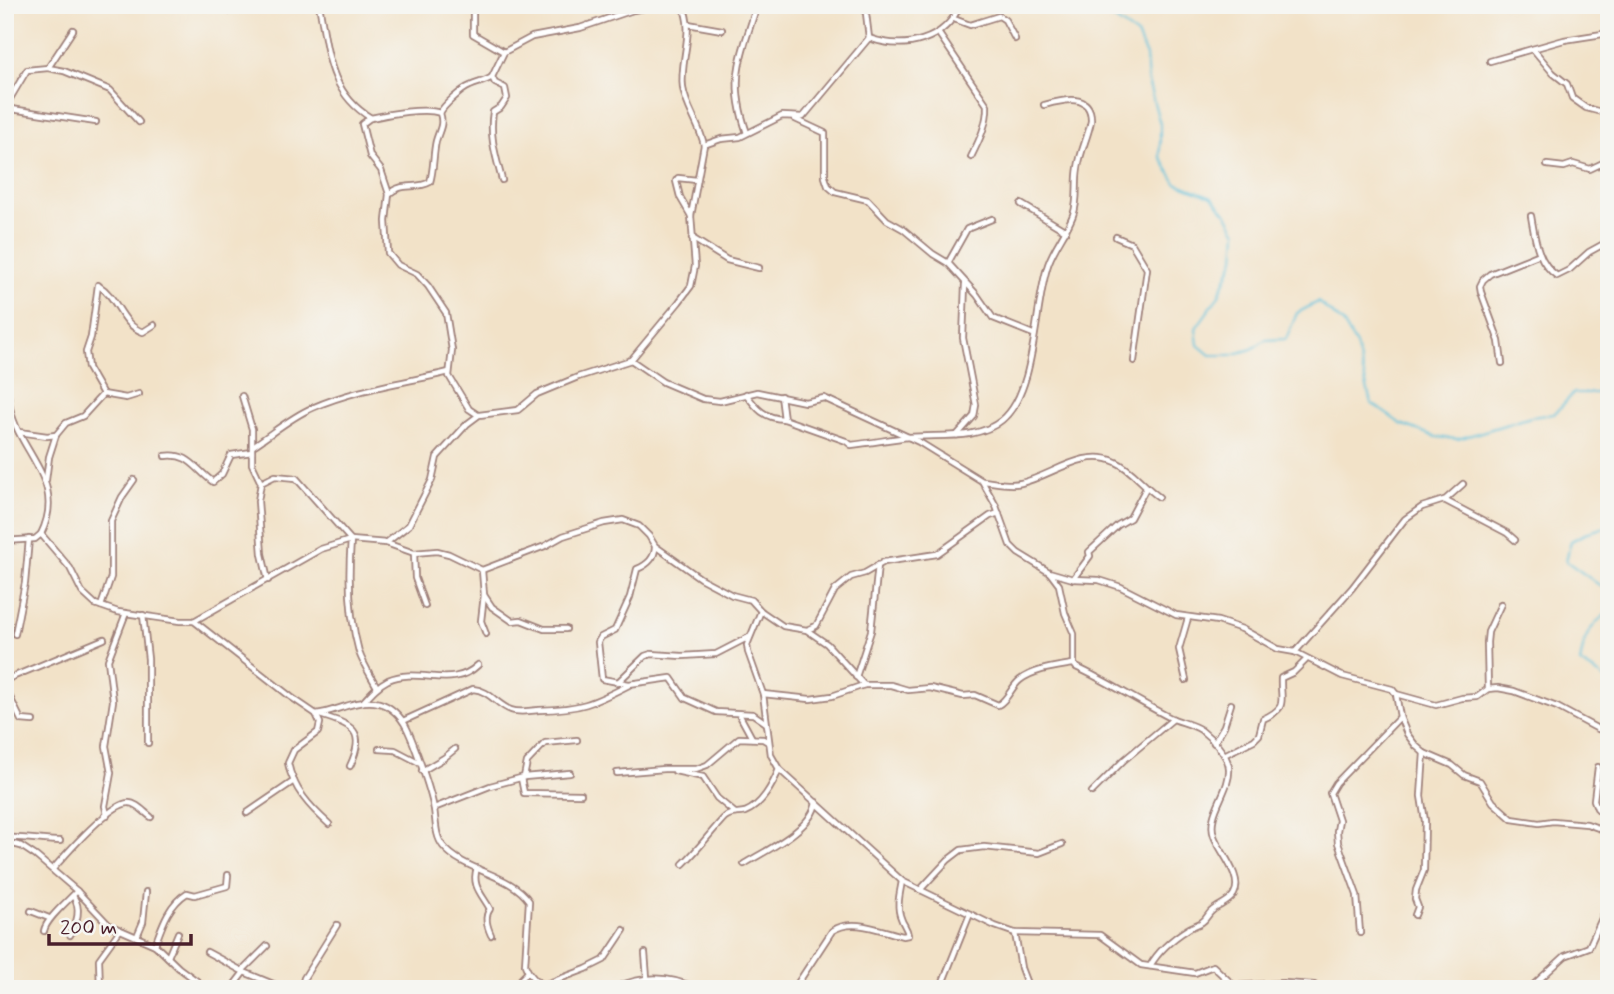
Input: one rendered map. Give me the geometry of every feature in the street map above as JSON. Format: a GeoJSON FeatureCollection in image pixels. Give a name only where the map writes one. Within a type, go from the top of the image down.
{"type":"FeatureCollection","features":[{"type":"Feature","properties":{"kind":"street"},"geometry":{"type":"LineString","coordinates":[[229,12],[232,5]]}},
{"type":"Feature","properties":{"kind":"street"},"geometry":{"type":"LineString","coordinates":[[319,5],[326,45],[341,92],[371,118]]}},
{"type":"Feature","properties":{"kind":"street"},"geometry":{"type":"LineString","coordinates":[[473,5],[473,34],[504,52]]}},
{"type":"Feature","properties":{"kind":"street"},"geometry":{"type":"LineString","coordinates":[[479,415],[469,409],[452,383],[449,372],[452,350],[446,313],[428,286],[412,271],[398,265],[388,253],[386,221],[389,194],[381,170],[370,156],[362,124],[371,118],[400,112],[431,110],[455,99],[469,86],[492,77],[504,52],[533,37],[580,28],[634,10],[660,5]]}},
{"type":"Feature","properties":{"kind":"street"},"geometry":{"type":"LineString","coordinates":[[386,543],[409,525],[424,500],[437,457],[452,439],[479,415],[518,410],[537,394],[631,360],[691,286],[695,267],[691,216],[704,145],[694,114],[686,102],[683,85],[688,24],[682,5]]}},
{"type":"Feature","properties":{"kind":"street"},"geometry":{"type":"LineString","coordinates":[[747,133],[736,88],[744,43],[757,5]]}},
{"type":"Feature","properties":{"kind":"street"},"geometry":{"type":"LineString","coordinates":[[704,145],[721,139],[734,139],[782,116],[803,117],[869,38],[865,5]]}},
{"type":"Feature","properties":{"kind":"street"},"geometry":{"type":"LineString","coordinates":[[869,38],[895,45],[939,34],[954,19],[960,5]]}},
{"type":"Feature","properties":{"kind":"street"},"geometry":{"type":"LineString","coordinates":[[954,19],[970,25],[999,16],[1005,20],[1015,39]]}},
{"type":"Feature","properties":{"kind":"street"},"geometry":{"type":"LineString","coordinates":[[688,24],[722,30]]}},
{"type":"Feature","properties":{"kind":"street"},"geometry":{"type":"LineString","coordinates":[[48,68],[73,30]]}},
{"type":"Feature","properties":{"kind":"street"},"geometry":{"type":"LineString","coordinates":[[1490,61],[1564,40],[1609,33]]}},
{"type":"Feature","properties":{"kind":"street"},"geometry":{"type":"LineString","coordinates":[[939,34],[987,105],[980,138],[971,157]]}},
{"type":"Feature","properties":{"kind":"street"},"geometry":{"type":"LineString","coordinates":[[1533,49],[1553,73],[1567,84],[1572,98],[1586,108],[1609,114]]}},
{"type":"Feature","properties":{"kind":"street"},"geometry":{"type":"LineString","coordinates":[[96,122],[5,108],[27,70],[48,68],[64,71],[110,90],[139,122]]}},
{"type":"Feature","properties":{"kind":"street"},"geometry":{"type":"LineString","coordinates":[[492,77],[495,83],[505,88],[507,94],[503,105],[493,112],[490,127],[494,142],[493,156],[502,180]]}},
{"type":"Feature","properties":{"kind":"street"},"geometry":{"type":"LineString","coordinates":[[747,394],[760,412],[774,419],[784,419],[851,445],[906,437],[957,435],[988,429],[1003,419],[1013,408],[1027,379],[1047,267],[1074,214],[1078,188],[1077,169],[1088,137],[1092,113],[1088,104],[1079,101],[1064,100],[1044,105]]}},
{"type":"Feature","properties":{"kind":"street"},"geometry":{"type":"LineString","coordinates":[[389,194],[401,186],[419,186],[430,182],[435,143],[442,124],[440,113],[445,104]]}},
{"type":"Feature","properties":{"kind":"street"},"geometry":{"type":"LineString","coordinates":[[431,110],[440,113]]}},
{"type":"Feature","properties":{"kind":"street"},"geometry":{"type":"LineString","coordinates":[[794,118],[825,133],[825,177],[828,186],[835,192],[867,200],[887,220],[948,263],[993,318],[1033,334]]}},
{"type":"Feature","properties":{"kind":"street"},"geometry":{"type":"LineString","coordinates":[[1547,165],[1564,167],[1573,164],[1590,169],[1609,160]]}},
{"type":"Feature","properties":{"kind":"street"},"geometry":{"type":"LineString","coordinates":[[691,216],[680,197],[676,181],[683,177],[697,180]]}},
{"type":"Feature","properties":{"kind":"street"},"geometry":{"type":"LineString","coordinates":[[1021,204],[1066,231]]}},
{"type":"Feature","properties":{"kind":"street"},"geometry":{"type":"LineString","coordinates":[[1531,216],[1536,246],[1553,273],[1561,275],[1589,252],[1609,241]]}},
{"type":"Feature","properties":{"kind":"street"},"geometry":{"type":"LineString","coordinates":[[948,263],[967,229],[992,219]]}},
{"type":"Feature","properties":{"kind":"street"},"geometry":{"type":"LineString","coordinates":[[692,237],[727,260],[759,268]]}},
{"type":"Feature","properties":{"kind":"street"},"geometry":{"type":"LineString","coordinates":[[1116,237],[1132,244],[1147,269],[1134,361]]}},
{"type":"Feature","properties":{"kind":"street"},"geometry":{"type":"LineString","coordinates":[[1503,363],[1499,341],[1483,302],[1480,286],[1490,274],[1540,254]]}},
{"type":"Feature","properties":{"kind":"street"},"geometry":{"type":"LineString","coordinates":[[957,435],[974,416],[976,405],[963,338],[965,283]]}},
{"type":"Feature","properties":{"kind":"street"},"geometry":{"type":"LineString","coordinates":[[103,394],[88,368],[86,352],[93,325],[98,285],[108,291],[135,329],[143,332],[154,325]]}},
{"type":"Feature","properties":{"kind":"street"},"geometry":{"type":"LineString","coordinates":[[5,338],[10,408],[18,432],[46,480]]}},
{"type":"Feature","properties":{"kind":"street"},"geometry":{"type":"LineString","coordinates":[[631,360],[663,382],[703,399],[720,401],[762,392],[805,402],[824,398],[932,449],[982,481],[1021,483],[1080,461],[1100,458],[1120,464],[1159,496]]}},
{"type":"Feature","properties":{"kind":"street"},"geometry":{"type":"LineString","coordinates":[[165,456],[175,454],[185,457],[213,482],[222,474],[231,455],[253,449],[284,424],[310,408],[379,386],[392,386],[449,372]]}},
{"type":"Feature","properties":{"kind":"street"},"geometry":{"type":"LineString","coordinates":[[103,394],[126,398],[139,394]]}},
{"type":"Feature","properties":{"kind":"street"},"geometry":{"type":"LineString","coordinates":[[5,541],[29,539],[41,534],[48,497],[46,480],[49,457],[56,435],[66,424],[83,416],[103,394]]}},
{"type":"Feature","properties":{"kind":"street"},"geometry":{"type":"LineString","coordinates":[[242,396],[252,429],[252,464],[261,483],[258,501],[268,580]]}},
{"type":"Feature","properties":{"kind":"street"},"geometry":{"type":"LineString","coordinates":[[781,396],[784,419]]}},
{"type":"Feature","properties":{"kind":"street"},"geometry":{"type":"LineString","coordinates":[[18,432],[56,435]]}},
{"type":"Feature","properties":{"kind":"street"},"geometry":{"type":"LineString","coordinates":[[261,483],[275,476],[296,478],[351,540],[351,606],[355,634],[360,655],[377,687]]}},
{"type":"Feature","properties":{"kind":"street"},"geometry":{"type":"LineString","coordinates":[[101,606],[111,577],[111,521],[121,496],[134,480]]}},
{"type":"Feature","properties":{"kind":"street"},"geometry":{"type":"LineString","coordinates":[[982,481],[999,513],[1013,550],[1049,572],[1073,579],[1099,580],[1121,587],[1169,612],[1188,618],[1218,621],[1242,629],[1278,649],[1295,652],[1306,660],[1342,676],[1392,689],[1396,694],[1400,717],[1411,740],[1424,753],[1480,781],[1493,802],[1516,820],[1539,824],[1553,821],[1587,824],[1609,834]]}},
{"type":"Feature","properties":{"kind":"street"},"geometry":{"type":"LineString","coordinates":[[1295,652],[1352,588],[1405,519],[1433,503],[1444,500],[1463,484]]}},
{"type":"Feature","properties":{"kind":"street"},"geometry":{"type":"LineString","coordinates":[[1073,579],[1090,556],[1089,552],[1095,544],[1130,518],[1146,488]]}},
{"type":"Feature","properties":{"kind":"street"},"geometry":{"type":"LineString","coordinates":[[1444,500],[1507,533],[1515,540]]}},
{"type":"Feature","properties":{"kind":"street"},"geometry":{"type":"LineString","coordinates":[[807,630],[816,626],[835,590],[850,577],[865,573],[878,565],[937,554],[990,516],[999,513]]}},
{"type":"Feature","properties":{"kind":"street"},"geometry":{"type":"LineString","coordinates":[[194,621],[321,549],[351,540],[386,543],[414,553],[437,551],[482,570],[545,546],[563,536],[623,520],[639,526],[655,546],[720,590],[751,600],[761,611],[783,626],[807,630],[827,643],[864,685]]}},
{"type":"Feature","properties":{"kind":"street"},"geometry":{"type":"LineString","coordinates":[[41,534],[70,568],[82,592],[101,606],[126,613],[194,621],[290,697],[316,714],[346,724],[355,733],[357,750],[350,766]]}},
{"type":"Feature","properties":{"kind":"street"},"geometry":{"type":"LineString","coordinates":[[15,634],[25,583],[29,539]]}},
{"type":"Feature","properties":{"kind":"street"},"geometry":{"type":"LineString","coordinates":[[655,546],[647,565],[638,569],[630,597],[615,630],[601,637],[598,642],[602,680],[629,684],[671,678],[685,698],[716,712],[753,714],[766,723]]}},
{"type":"Feature","properties":{"kind":"street"},"geometry":{"type":"LineString","coordinates":[[414,553],[415,578],[425,606]]}},
{"type":"Feature","properties":{"kind":"street"},"geometry":{"type":"LineString","coordinates":[[856,677],[871,631],[878,565]]}},
{"type":"Feature","properties":{"kind":"street"},"geometry":{"type":"LineString","coordinates":[[482,570],[484,595],[481,621],[485,634]]}},
{"type":"Feature","properties":{"kind":"street"},"geometry":{"type":"LineString","coordinates":[[1049,572],[1059,586],[1065,613],[1074,634],[1074,664]]}},
{"type":"Feature","properties":{"kind":"street"},"geometry":{"type":"LineString","coordinates":[[484,595],[492,607],[512,621],[521,620],[544,629],[566,629]]}},
{"type":"Feature","properties":{"kind":"street"},"geometry":{"type":"LineString","coordinates":[[1488,689],[1488,632],[1501,604]]}},
{"type":"Feature","properties":{"kind":"street"},"geometry":{"type":"LineString","coordinates":[[761,611],[750,636],[748,652],[763,694],[769,743],[779,769],[902,881],[970,915],[1015,933],[1100,934],[1135,962],[1195,973],[1216,967],[1234,986],[1284,982],[1314,985]]}},
{"type":"Feature","properties":{"kind":"street"},"geometry":{"type":"LineString","coordinates":[[107,815],[105,806],[111,773],[106,746],[113,701],[108,660],[126,613]]}},
{"type":"Feature","properties":{"kind":"street"},"geometry":{"type":"LineString","coordinates":[[143,615],[148,659],[148,743]]}},
{"type":"Feature","properties":{"kind":"street"},"geometry":{"type":"LineString","coordinates":[[1186,680],[1179,649],[1188,618]]}},
{"type":"Feature","properties":{"kind":"street"},"geometry":{"type":"LineString","coordinates":[[617,683],[645,656],[716,654],[750,636]]}},
{"type":"Feature","properties":{"kind":"street"},"geometry":{"type":"LineString","coordinates":[[5,680],[104,639]]}},
{"type":"Feature","properties":{"kind":"street"},"geometry":{"type":"LineString","coordinates":[[1224,755],[1259,735],[1263,719],[1282,707],[1281,678],[1306,660]]}},
{"type":"Feature","properties":{"kind":"street"},"geometry":{"type":"LineString","coordinates":[[763,694],[810,699],[832,696],[864,685],[891,685],[908,690],[935,689],[963,696],[978,696],[998,705],[1020,680],[1046,669],[1074,664],[1173,719],[1199,729],[1224,755],[1229,771],[1212,833],[1230,863],[1236,885],[1235,892],[1233,897],[1211,911],[1203,922],[1165,945],[1150,966]]}},
{"type":"Feature","properties":{"kind":"street"},"geometry":{"type":"LineString","coordinates":[[363,702],[377,687],[390,679],[418,674],[456,678],[471,672],[478,665]]}},
{"type":"Feature","properties":{"kind":"street"},"geometry":{"type":"LineString","coordinates":[[403,721],[473,689],[481,689],[510,710],[520,711],[570,709],[589,705],[629,684]]}},
{"type":"Feature","properties":{"kind":"street"},"geometry":{"type":"LineString","coordinates":[[5,687],[21,720],[33,721]]}},
{"type":"Feature","properties":{"kind":"street"},"geometry":{"type":"LineString","coordinates":[[1396,694],[1436,705],[1477,697],[1488,689],[1498,688],[1557,707],[1598,729]]}},
{"type":"Feature","properties":{"kind":"street"},"geometry":{"type":"LineString","coordinates":[[316,714],[363,702],[385,704],[403,721],[434,808],[436,827],[442,844],[453,855],[509,885],[529,901],[525,956],[528,972],[538,987],[549,989]]}},
{"type":"Feature","properties":{"kind":"street"},"geometry":{"type":"LineString","coordinates":[[1214,743],[1224,726],[1231,704]]}},
{"type":"Feature","properties":{"kind":"street"},"geometry":{"type":"LineString","coordinates":[[316,714],[320,723],[318,732],[294,750],[288,758],[289,768],[309,807],[329,824]]}},
{"type":"Feature","properties":{"kind":"street"},"geometry":{"type":"LineString","coordinates":[[738,714],[752,738]]}},
{"type":"Feature","properties":{"kind":"street"},"geometry":{"type":"LineString","coordinates":[[1360,933],[1357,895],[1338,843],[1339,820],[1330,793],[1336,783],[1400,717]]}},
{"type":"Feature","properties":{"kind":"street"},"geometry":{"type":"LineString","coordinates":[[1092,792],[1124,760],[1173,719]]}},
{"type":"Feature","properties":{"kind":"street"},"geometry":{"type":"LineString","coordinates":[[617,773],[696,769],[707,765],[739,738],[763,739],[769,743]]}},
{"type":"Feature","properties":{"kind":"street"},"geometry":{"type":"LineString","coordinates":[[577,740],[545,743],[527,762],[522,777],[524,793],[582,794]]}},
{"type":"Feature","properties":{"kind":"street"},"geometry":{"type":"LineString","coordinates":[[379,749],[395,750],[419,762]]}},
{"type":"Feature","properties":{"kind":"street"},"geometry":{"type":"LineString","coordinates":[[422,771],[455,749]]}},
{"type":"Feature","properties":{"kind":"street"},"geometry":{"type":"LineString","coordinates":[[1415,915],[1418,907],[1416,890],[1424,870],[1421,796],[1424,753]]}},
{"type":"Feature","properties":{"kind":"street"},"geometry":{"type":"LineString","coordinates":[[1598,767],[1594,800],[1604,816],[1609,834]]}},
{"type":"Feature","properties":{"kind":"street"},"geometry":{"type":"LineString","coordinates":[[664,769],[703,777],[717,798],[735,813]]}},
{"type":"Feature","properties":{"kind":"street"},"geometry":{"type":"LineString","coordinates":[[683,864],[726,816],[756,805],[779,769]]}},
{"type":"Feature","properties":{"kind":"street"},"geometry":{"type":"LineString","coordinates":[[434,808],[490,786],[522,777],[570,773]]}},
{"type":"Feature","properties":{"kind":"street"},"geometry":{"type":"LineString","coordinates":[[247,813],[294,781]]}},
{"type":"Feature","properties":{"kind":"street"},"geometry":{"type":"LineString","coordinates":[[744,864],[810,819],[816,801]]}},
{"type":"Feature","properties":{"kind":"street"},"geometry":{"type":"LineString","coordinates":[[53,869],[79,840],[107,815],[130,803],[151,817]]}},
{"type":"Feature","properties":{"kind":"street"},"geometry":{"type":"LineString","coordinates":[[5,840],[10,837],[60,841]]}},
{"type":"Feature","properties":{"kind":"street"},"geometry":{"type":"LineString","coordinates":[[5,840],[21,846],[53,869],[109,925],[155,945],[179,968],[208,989]]}},
{"type":"Feature","properties":{"kind":"street"},"geometry":{"type":"LineString","coordinates":[[920,890],[961,850],[984,847],[1039,853],[1062,844]]}},
{"type":"Feature","properties":{"kind":"street"},"geometry":{"type":"LineString","coordinates":[[477,868],[475,886],[490,909],[486,914],[486,921],[491,935]]}},
{"type":"Feature","properties":{"kind":"street"},"geometry":{"type":"LineString","coordinates":[[155,945],[167,913],[181,897],[187,893],[195,895],[227,886],[228,876]]}},
{"type":"Feature","properties":{"kind":"street"},"geometry":{"type":"LineString","coordinates":[[794,989],[825,941],[841,925],[857,925],[908,935],[908,929],[899,914],[902,881]]}},
{"type":"Feature","properties":{"kind":"street"},"geometry":{"type":"LineString","coordinates":[[137,936],[143,922],[146,892]]}},
{"type":"Feature","properties":{"kind":"street"},"geometry":{"type":"LineString","coordinates":[[44,932],[49,918],[58,913],[75,893]]}},
{"type":"Feature","properties":{"kind":"street"},"geometry":{"type":"LineString","coordinates":[[70,935],[78,915],[75,893]]}},
{"type":"Feature","properties":{"kind":"street"},"geometry":{"type":"LineString","coordinates":[[1529,989],[1565,957],[1589,947],[1609,903]]}},
{"type":"Feature","properties":{"kind":"street"},"geometry":{"type":"LineString","coordinates":[[31,911],[49,918]]}},
{"type":"Feature","properties":{"kind":"street"},"geometry":{"type":"LineString","coordinates":[[940,989],[970,915]]}},
{"type":"Feature","properties":{"kind":"street"},"geometry":{"type":"LineString","coordinates":[[207,952],[283,988],[302,989],[304,978],[337,925]]}},
{"type":"Feature","properties":{"kind":"street"},"geometry":{"type":"LineString","coordinates":[[100,989],[99,959],[120,930]]}},
{"type":"Feature","properties":{"kind":"street"},"geometry":{"type":"LineString","coordinates":[[538,987],[604,960],[624,930]]}},
{"type":"Feature","properties":{"kind":"street"},"geometry":{"type":"LineString","coordinates":[[168,957],[178,933]]}},
{"type":"Feature","properties":{"kind":"street"},"geometry":{"type":"LineString","coordinates":[[1015,933],[1021,968],[1029,989]]}},
{"type":"Feature","properties":{"kind":"street"},"geometry":{"type":"LineString","coordinates":[[231,989],[243,971],[267,946]]}},
{"type":"Feature","properties":{"kind":"street"},"geometry":{"type":"LineString","coordinates":[[645,953],[647,978]]}},
{"type":"Feature","properties":{"kind":"street"},"geometry":{"type":"LineString","coordinates":[[511,989],[528,972]]}},
{"type":"Feature","properties":{"kind":"street"},"geometry":{"type":"LineString","coordinates":[[613,989],[647,978],[668,979],[697,989]]}},
{"type":"Feature","properties":{"kind":"waterway"},"geometry":{"type":"LineString","coordinates":[[1102,5],[1105,13],[1137,35],[1146,56],[1148,81],[1160,124],[1160,156],[1176,183],[1212,197],[1237,232],[1235,258],[1218,297],[1196,328],[1198,345],[1210,355],[1231,355],[1252,349],[1265,340],[1286,339],[1297,313],[1318,302],[1343,323],[1356,345],[1371,403],[1401,424],[1436,437],[1458,439],[1531,417],[1554,414],[1574,393],[1609,393]]}},
{"type":"Feature","properties":{"kind":"waterway"},"geometry":{"type":"LineString","coordinates":[[1609,526],[1571,541],[1566,561],[1609,592]]}},
{"type":"Feature","properties":{"kind":"waterway"},"geometry":{"type":"LineString","coordinates":[[1609,612],[1588,634],[1580,663],[1609,681]]}}]}
